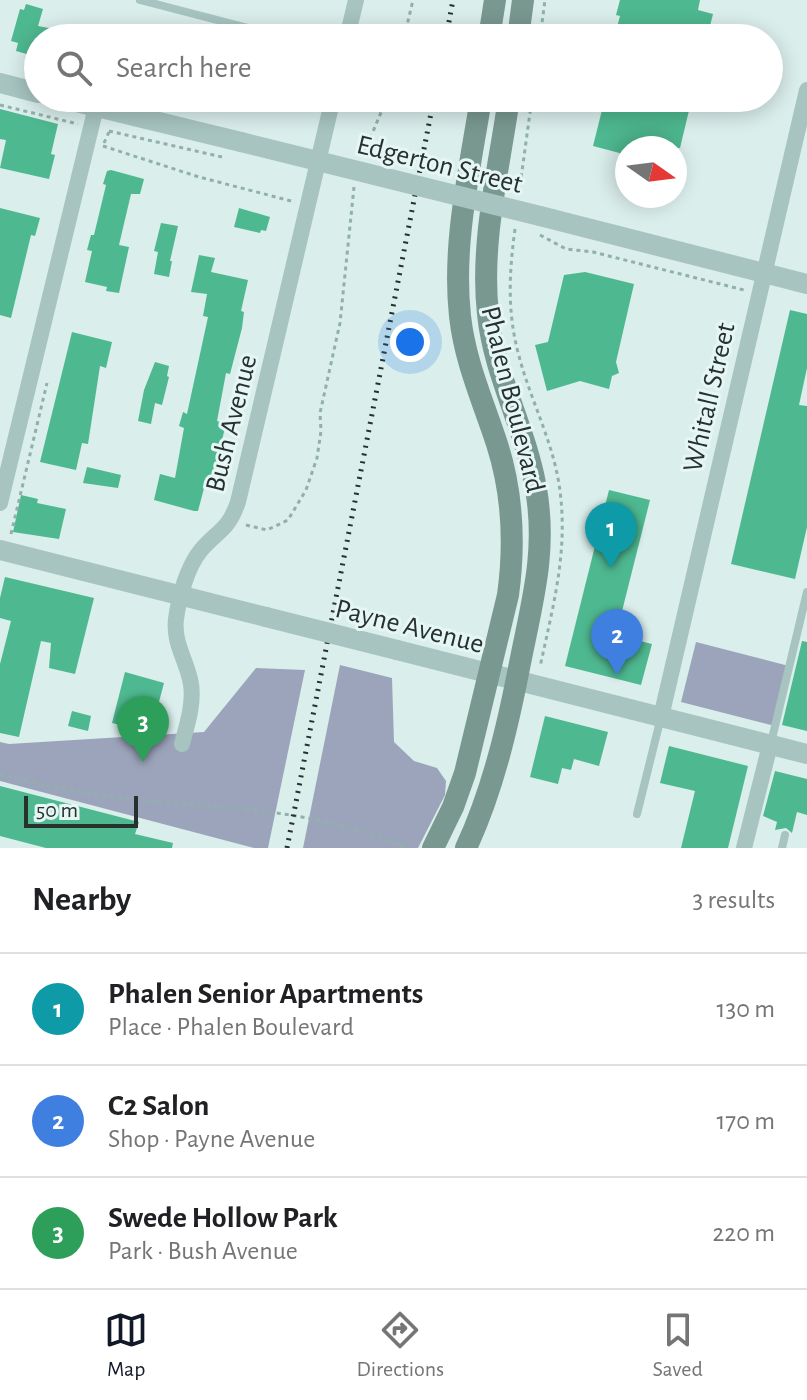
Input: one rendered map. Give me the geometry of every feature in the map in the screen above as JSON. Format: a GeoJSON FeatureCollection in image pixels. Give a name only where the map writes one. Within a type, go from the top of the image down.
{"type":"FeatureCollection","features":[{"type":"Feature","properties":{"kind":"main road"},"geometry":{"type":"LineString","coordinates":[[491,24],[495,0]]}},
{"type":"Feature","properties":{"kind":"main road"},"geometry":{"type":"LineString","coordinates":[[520,24],[523,0]]}},
{"type":"Feature","properties":{"kind":"main road","name":"Phalen Boulevard"},"geometry":{"type":"LineString","coordinates":[[433,848],[458,794],[508,595],[512,517],[510,497],[498,445],[467,356],[460,316],[460,244],[479,112]]}},
{"type":"Feature","properties":{"kind":"main road","name":"Phalen Boulevard"},"geometry":{"type":"LineString","coordinates":[[466,848],[484,806],[517,680],[538,582],[540,517],[532,464],[493,348],[486,281],[487,247],[507,112]]}},
{"type":"Feature","properties":{"kind":"street"},"geometry":{"type":"LineString","coordinates":[[350,24],[356,0]]}},
{"type":"Feature","properties":{"kind":"street"},"geometry":{"type":"LineString","coordinates":[[0,83],[24,89]]}},
{"type":"Feature","properties":{"kind":"street","name":"Whitall Street"},"geometry":{"type":"LineString","coordinates":[[661,717],[807,90]]}},
{"type":"Feature","properties":{"kind":"street","name":"Edgerton Street"},"geometry":{"type":"LineString","coordinates":[[84,112],[93,117],[538,225],[764,272],[807,284]]}},
{"type":"Feature","properties":{"kind":"street","name":"Bush Avenue"},"geometry":{"type":"LineString","coordinates":[[182,744],[192,695],[188,672],[176,642],[176,618],[181,596],[198,555],[231,521],[238,502],[330,112]]}},
{"type":"Feature","properties":{"kind":"street"},"geometry":{"type":"LineString","coordinates":[[0,503],[93,117]]}},
{"type":"Feature","properties":{"kind":"street","name":"Payne Avenue"},"geometry":{"type":"LineString","coordinates":[[0,550],[807,754]]}},
{"type":"Feature","properties":{"kind":"street"},"geometry":{"type":"LineString","coordinates":[[744,848],[770,745]]}},
{"type":"Feature","properties":{"kind":"lane"},"geometry":{"type":"LineString","coordinates":[[140,0],[232,24]]}},
{"type":"Feature","properties":{"kind":"lane"},"geometry":{"type":"LineString","coordinates":[[770,745],[807,592]]}},
{"type":"Feature","properties":{"kind":"lane"},"geometry":{"type":"LineString","coordinates":[[637,814],[661,717]]}},
{"type":"Feature","properties":{"kind":"lane"},"geometry":{"type":"LineString","coordinates":[[782,848],[785,835]]}},
{"type":"Feature","properties":{"kind":"path"},"geometry":{"type":"LineString","coordinates":[[407,24],[413,0]]}},
{"type":"Feature","properties":{"kind":"path"},"geometry":{"type":"LineString","coordinates":[[542,24],[545,0]]}},
{"type":"Feature","properties":{"kind":"path"},"geometry":{"type":"LineString","coordinates":[[0,105],[24,108]]}},
{"type":"Feature","properties":{"kind":"path"},"geometry":{"type":"LineString","coordinates":[[54,112],[93,117],[210,156],[237,150]]}},
{"type":"Feature","properties":{"kind":"path"},"geometry":{"type":"LineString","coordinates":[[360,163],[383,112]]}},
{"type":"Feature","properties":{"kind":"path"},"geometry":{"type":"LineString","coordinates":[[103,146],[199,177],[309,205]]}},
{"type":"Feature","properties":{"kind":"path"},"geometry":{"type":"LineString","coordinates":[[231,521],[256,529],[276,527],[288,520],[306,490],[317,458],[320,413],[340,323],[357,178]]}},
{"type":"Feature","properties":{"kind":"path"},"geometry":{"type":"LineString","coordinates":[[538,225],[566,249],[593,252],[758,294]]}},
{"type":"Feature","properties":{"kind":"path"},"geometry":{"type":"LineString","coordinates":[[0,774],[45,786],[131,799],[266,811],[377,835],[405,848]]}},
{"type":"Feature","properties":{"kind":"shaded area"},"geometry":{"type":"Polygon","coordinates":[[[696,642],[789,666],[775,726],[681,702],[696,642]]]}},
{"type":"Feature","properties":{"kind":"shaded area"},"geometry":{"type":"Polygon","coordinates":[[[340,665],[392,678],[394,742],[414,761],[437,768],[446,781],[445,795],[418,848],[303,848],[340,665]]]}},
{"type":"Feature","properties":{"kind":"shaded area"},"geometry":{"type":"Polygon","coordinates":[[[256,668],[305,670],[268,848],[254,848],[0,781],[0,742],[9,744],[204,732],[256,668]]]}},
{"type":"Feature","properties":{"kind":"building"},"geometry":{"type":"Polygon","coordinates":[[[620,0],[700,0],[698,10],[713,14],[710,24],[618,24],[620,16],[616,15],[620,0]]]}},
{"type":"Feature","properties":{"kind":"building"},"geometry":{"type":"Polygon","coordinates":[[[26,4],[43,9],[39,24],[24,24],[24,53],[16,51],[18,43],[11,41],[20,9],[24,10],[26,4]]]}},
{"type":"Feature","properties":{"kind":"building"},"geometry":{"type":"Polygon","coordinates":[[[0,109],[58,124],[49,179],[0,168],[6,140],[0,139],[0,109]]]}},
{"type":"Feature","properties":{"kind":"building"},"geometry":{"type":"Polygon","coordinates":[[[602,112],[689,112],[683,136],[615,136],[615,152],[593,146],[602,112]]]}},
{"type":"Feature","properties":{"kind":"building"},"geometry":{"type":"Polygon","coordinates":[[[107,171],[144,179],[140,194],[131,194],[119,245],[129,247],[119,293],[85,282],[92,251],[87,250],[91,235],[94,235],[106,185],[103,184],[107,171]]]}},
{"type":"Feature","properties":{"kind":"building"},"geometry":{"type":"Polygon","coordinates":[[[0,208],[40,218],[35,236],[31,235],[11,318],[0,315],[0,208]]]}},
{"type":"Feature","properties":{"kind":"building"},"geometry":{"type":"Polygon","coordinates":[[[239,208],[270,217],[266,231],[261,230],[260,233],[234,227],[239,208]]]}},
{"type":"Feature","properties":{"kind":"building"},"geometry":{"type":"Polygon","coordinates":[[[161,223],[178,226],[169,277],[154,274],[158,252],[154,251],[161,223]]]}},
{"type":"Feature","properties":{"kind":"building"},"geometry":{"type":"Polygon","coordinates":[[[199,255],[215,258],[211,272],[248,280],[241,311],[244,312],[242,328],[230,374],[226,373],[217,421],[226,424],[221,444],[224,444],[213,479],[207,477],[198,511],[194,511],[154,500],[160,474],[175,478],[184,428],[179,426],[183,412],[187,414],[208,317],[203,316],[207,294],[191,292],[199,255]]]}},
{"type":"Feature","properties":{"kind":"building"},"geometry":{"type":"Polygon","coordinates":[[[585,272],[634,284],[616,362],[619,373],[612,376],[609,389],[580,381],[547,391],[535,345],[548,342],[564,275],[585,272]]]}},
{"type":"Feature","properties":{"kind":"building"},"geometry":{"type":"Polygon","coordinates":[[[790,310],[807,314],[807,368],[799,405],[807,406],[807,527],[795,579],[731,564],[790,310]]]}},
{"type":"Feature","properties":{"kind":"building"},"geometry":{"type":"Polygon","coordinates":[[[72,332],[112,342],[106,368],[100,366],[88,444],[82,443],[76,470],[40,462],[72,332]]]}},
{"type":"Feature","properties":{"kind":"building"},"geometry":{"type":"Polygon","coordinates":[[[155,362],[169,366],[169,377],[162,405],[155,403],[151,424],[138,421],[144,390],[155,362]]]}},
{"type":"Feature","properties":{"kind":"building"},"geometry":{"type":"Polygon","coordinates":[[[87,467],[121,475],[118,488],[83,483],[87,467]]]}},
{"type":"Feature","properties":{"kind":"building"},"geometry":{"type":"Polygon","coordinates":[[[609,490],[650,500],[616,635],[652,644],[641,685],[565,666],[609,490]]]}},
{"type":"Feature","properties":{"kind":"building"},"geometry":{"type":"Polygon","coordinates":[[[21,495],[38,499],[37,503],[66,509],[59,539],[13,532],[21,495]]]}},
{"type":"Feature","properties":{"kind":"building"},"geometry":{"type":"Polygon","coordinates":[[[5,577],[94,598],[75,674],[49,668],[51,643],[41,641],[19,737],[0,733],[0,664],[11,621],[0,618],[0,598],[5,577]]]}},
{"type":"Feature","properties":{"kind":"building"},"geometry":{"type":"Polygon","coordinates":[[[802,641],[807,642],[807,731],[782,725],[802,641]]]}},
{"type":"Feature","properties":{"kind":"building"},"geometry":{"type":"Polygon","coordinates":[[[125,672],[164,683],[151,732],[112,723],[125,672]]]}},
{"type":"Feature","properties":{"kind":"building"},"geometry":{"type":"Polygon","coordinates":[[[72,711],[91,716],[88,731],[68,726],[72,711]]]}},
{"type":"Feature","properties":{"kind":"building"},"geometry":{"type":"Polygon","coordinates":[[[545,716],[608,732],[599,766],[574,759],[571,770],[562,768],[558,784],[530,777],[545,716]]]}},
{"type":"Feature","properties":{"kind":"building"},"geometry":{"type":"Polygon","coordinates":[[[669,746],[748,766],[728,848],[681,848],[695,791],[660,783],[669,746]]]}},
{"type":"Feature","properties":{"kind":"building"},"geometry":{"type":"Polygon","coordinates":[[[775,771],[807,779],[807,815],[797,812],[792,833],[786,828],[775,830],[777,822],[763,816],[775,771]]]}},
{"type":"Feature","properties":{"kind":"building"},"geometry":{"type":"Polygon","coordinates":[[[0,786],[139,822],[135,834],[173,843],[172,848],[46,848],[0,836],[0,786]]]}},
{"type":"Feature","properties":{"kind":"railway"},"geometry":{"type":"LineString","coordinates":[[449,24],[453,0]]}},
{"type":"Feature","properties":{"kind":"railway"},"geometry":{"type":"LineString","coordinates":[[287,848],[431,112]]}},
{"type":"Feature","properties":{"kind":"place","name":"Phalen Senior Apartments"},"geometry":{"type":"Point","coordinates":[611,568]}},
{"type":"Feature","properties":{"kind":"place","name":"C2 Salon"},"geometry":{"type":"Point","coordinates":[617,675]}},
{"type":"Feature","properties":{"kind":"place","name":"Swede Hollow Park"},"geometry":{"type":"Point","coordinates":[143,762]}}]}
